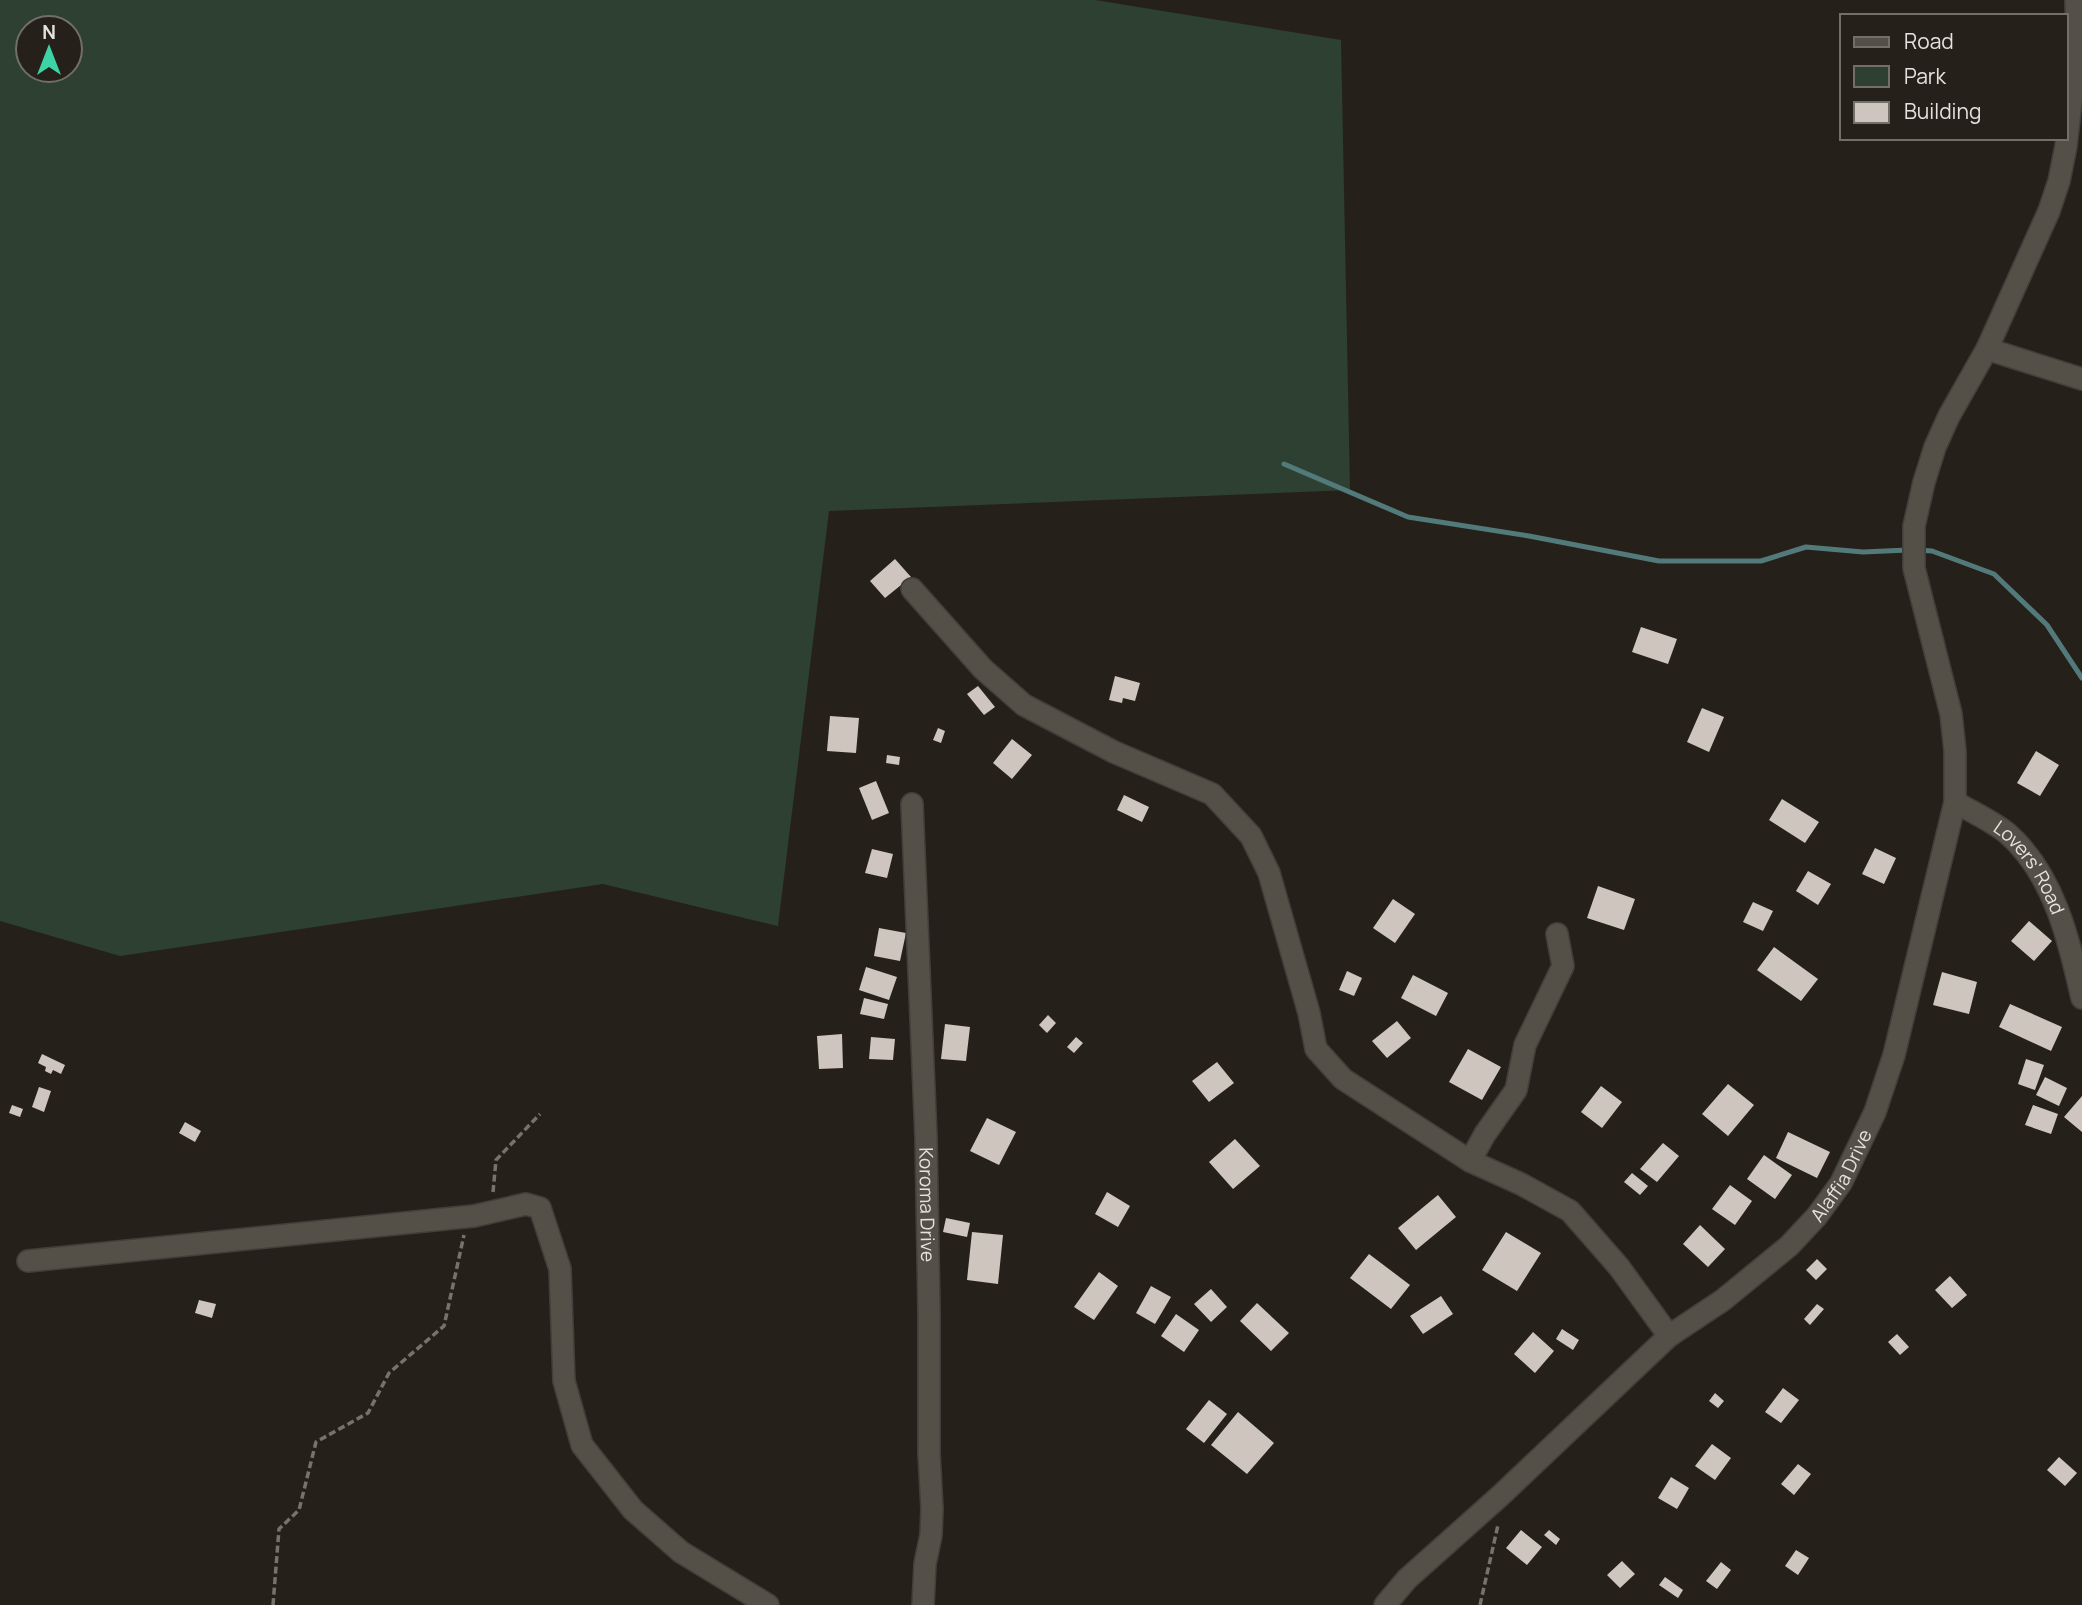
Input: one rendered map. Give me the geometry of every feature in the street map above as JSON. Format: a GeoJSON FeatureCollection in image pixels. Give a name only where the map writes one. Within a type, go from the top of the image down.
{"type":"FeatureCollection","features":[{"type":"Feature","properties":{"kind":"street","name":"Alaffia Drive"},"geometry":{"type":"LineString","coordinates":[[2068,132],[2080,46],[2076,0]]}},
{"type":"Feature","properties":{"kind":"street","name":"Alaffia Drive"},"geometry":{"type":"LineString","coordinates":[[1385,1605],[1407,1579],[1500,1496],[1669,1336],[1723,1300],[1789,1246],[1817,1216],[1841,1183],[1875,1112],[1894,1055],[1955,802],[1955,751],[1951,714],[1914,568],[1914,526],[1935,447],[1949,416],[1987,349],[2049,211],[2059,181],[2067,140]]}},
{"type":"Feature","properties":{"kind":"street"},"geometry":{"type":"LineString","coordinates":[[1987,349],[2082,379]]}},
{"type":"Feature","properties":{"kind":"street"},"geometry":{"type":"LineString","coordinates":[[912,589],[983,669],[1024,705],[1103,747],[1212,794],[1251,836],[1269,873],[1309,1013],[1316,1049],[1343,1079],[1470,1161],[1521,1184],[1570,1211],[1619,1267],[1669,1336]]}},
{"type":"Feature","properties":{"kind":"street","name":"Lovers' Road"},"geometry":{"type":"LineString","coordinates":[[1955,802],[2005,831],[2029,855],[2048,889],[2068,938],[2082,998]]}},
{"type":"Feature","properties":{"kind":"street","name":"Koroma Drive"},"geometry":{"type":"LineString","coordinates":[[912,804],[926,1137],[929,1298],[931,1522],[923,1605]]}},
{"type":"Feature","properties":{"kind":"street"},"geometry":{"type":"LineString","coordinates":[[1470,1161],[1485,1133],[1516,1090],[1525,1045],[1563,967],[1557,934]]}},
{"type":"Feature","properties":{"kind":"street"},"geometry":{"type":"LineString","coordinates":[[28,1261],[474,1216],[526,1204],[540,1208],[560,1269],[564,1381],[582,1445],[633,1510],[681,1552],[768,1605]]}},
{"type":"Feature","properties":{"kind":"path"},"geometry":{"type":"LineString","coordinates":[[273,1605],[279,1529],[299,1510],[316,1442],[368,1413],[390,1373],[444,1326],[467,1223],[492,1198],[496,1160],[540,1114]]}},
{"type":"Feature","properties":{"kind":"path"},"geometry":{"type":"LineString","coordinates":[[1480,1605],[1503,1504],[1500,1496]]}},
{"type":"Feature","properties":{"kind":"green space"},"geometry":{"type":"Polygon","coordinates":[[[0,0],[1095,0],[1341,40],[1350,490],[829,511],[778,926],[603,884],[120,956],[0,921],[0,0]]]}},
{"type":"Feature","properties":{"kind":"building"},"geometry":{"type":"Polygon","coordinates":[[[895,559],[911,577],[885,598],[870,581],[895,559]]]}},
{"type":"Feature","properties":{"kind":"building"},"geometry":{"type":"Polygon","coordinates":[[[1641,627],[1677,639],[1668,664],[1632,652],[1641,627]]]}},
{"type":"Feature","properties":{"kind":"building"},"geometry":{"type":"Polygon","coordinates":[[[1115,676],[1140,683],[1135,701],[1123,698],[1122,703],[1109,700],[1115,676]]]}},
{"type":"Feature","properties":{"kind":"building"},"geometry":{"type":"Polygon","coordinates":[[[978,686],[995,707],[984,715],[967,694],[978,686]]]}},
{"type":"Feature","properties":{"kind":"building"},"geometry":{"type":"Polygon","coordinates":[[[1702,708],[1724,717],[1709,752],[1687,742],[1702,708]]]}},
{"type":"Feature","properties":{"kind":"building"},"geometry":{"type":"Polygon","coordinates":[[[830,716],[859,718],[856,753],[827,751],[830,716]]]}},
{"type":"Feature","properties":{"kind":"building"},"geometry":{"type":"Polygon","coordinates":[[[938,728],[945,731],[941,743],[933,740],[938,728]]]}},
{"type":"Feature","properties":{"kind":"building"},"geometry":{"type":"Polygon","coordinates":[[[1012,739],[1032,755],[1012,779],[993,763],[1012,739]]]}},
{"type":"Feature","properties":{"kind":"building"},"geometry":{"type":"Polygon","coordinates":[[[2036,751],[2059,765],[2040,796],[2017,783],[2036,751]]]}},
{"type":"Feature","properties":{"kind":"building"},"geometry":{"type":"Polygon","coordinates":[[[887,755],[900,757],[899,765],[886,763],[887,755]]]}},
{"type":"Feature","properties":{"kind":"building"},"geometry":{"type":"Polygon","coordinates":[[[876,781],[889,813],[872,820],[859,788],[876,781]]]}},
{"type":"Feature","properties":{"kind":"building"},"geometry":{"type":"Polygon","coordinates":[[[1124,795],[1149,807],[1142,822],[1117,810],[1124,795]]]}},
{"type":"Feature","properties":{"kind":"building"},"geometry":{"type":"Polygon","coordinates":[[[1782,799],[1819,822],[1805,843],[1769,820],[1782,799]]]}},
{"type":"Feature","properties":{"kind":"building"},"geometry":{"type":"Polygon","coordinates":[[[1875,848],[1896,858],[1884,884],[1862,874],[1875,848]]]}},
{"type":"Feature","properties":{"kind":"building"},"geometry":{"type":"Polygon","coordinates":[[[872,849],[893,854],[887,878],[865,873],[872,849]]]}},
{"type":"Feature","properties":{"kind":"building"},"geometry":{"type":"Polygon","coordinates":[[[1808,871],[1831,884],[1818,905],[1796,891],[1808,871]]]}},
{"type":"Feature","properties":{"kind":"building"},"geometry":{"type":"Polygon","coordinates":[[[1598,886],[1635,899],[1624,930],[1587,918],[1598,886]]]}},
{"type":"Feature","properties":{"kind":"building"},"geometry":{"type":"Polygon","coordinates":[[[1393,899],[1415,914],[1395,943],[1373,928],[1393,899]]]}},
{"type":"Feature","properties":{"kind":"building"},"geometry":{"type":"Polygon","coordinates":[[[1753,902],[1773,911],[1763,931],[1743,922],[1753,902]]]}},
{"type":"Feature","properties":{"kind":"building"},"geometry":{"type":"Polygon","coordinates":[[[2029,921],[2052,941],[2034,961],[2011,941],[2029,921]]]}},
{"type":"Feature","properties":{"kind":"building"},"geometry":{"type":"Polygon","coordinates":[[[879,928],[906,933],[900,961],[874,956],[879,928]]]}},
{"type":"Feature","properties":{"kind":"building"},"geometry":{"type":"Polygon","coordinates":[[[1774,947],[1818,979],[1801,1001],[1757,970],[1774,947]]]}},
{"type":"Feature","properties":{"kind":"building"},"geometry":{"type":"Polygon","coordinates":[[[866,967],[897,977],[889,1000],[859,990],[866,967]]]}},
{"type":"Feature","properties":{"kind":"building"},"geometry":{"type":"Polygon","coordinates":[[[1347,971],[1362,978],[1354,996],[1339,990],[1347,971]]]}},
{"type":"Feature","properties":{"kind":"building"},"geometry":{"type":"Polygon","coordinates":[[[1942,972],[1977,982],[1969,1014],[1933,1005],[1942,972]]]}},
{"type":"Feature","properties":{"kind":"building"},"geometry":{"type":"Polygon","coordinates":[[[1413,975],[1448,993],[1436,1016],[1401,998],[1413,975]]]}},
{"type":"Feature","properties":{"kind":"building"},"geometry":{"type":"Polygon","coordinates":[[[864,998],[888,1004],[884,1019],[860,1014],[864,998]]]}},
{"type":"Feature","properties":{"kind":"building"},"geometry":{"type":"Polygon","coordinates":[[[2010,1004],[2062,1027],[2051,1051],[1999,1027],[2010,1004]]]}},
{"type":"Feature","properties":{"kind":"building"},"geometry":{"type":"Polygon","coordinates":[[[1048,1015],[1056,1023],[1047,1033],[1039,1025],[1048,1015]]]}},
{"type":"Feature","properties":{"kind":"building"},"geometry":{"type":"Polygon","coordinates":[[[1397,1021],[1411,1038],[1387,1058],[1372,1041],[1397,1021]]]}},
{"type":"Feature","properties":{"kind":"building"},"geometry":{"type":"Polygon","coordinates":[[[945,1024],[970,1027],[966,1061],[941,1059],[945,1024]]]}},
{"type":"Feature","properties":{"kind":"building"},"geometry":{"type":"Polygon","coordinates":[[[842,1034],[843,1068],[819,1069],[817,1036],[842,1034]]]}},
{"type":"Feature","properties":{"kind":"building"},"geometry":{"type":"Polygon","coordinates":[[[871,1037],[895,1039],[893,1060],[869,1059],[871,1037]]]}},
{"type":"Feature","properties":{"kind":"building"},"geometry":{"type":"Polygon","coordinates":[[[1076,1037],[1083,1043],[1074,1053],[1067,1047],[1076,1037]]]}},
{"type":"Feature","properties":{"kind":"building"},"geometry":{"type":"Polygon","coordinates":[[[1468,1049],[1501,1067],[1482,1100],[1449,1082],[1468,1049]]]}},
{"type":"Feature","properties":{"kind":"building"},"geometry":{"type":"Polygon","coordinates":[[[42,1054],[65,1065],[61,1074],[53,1070],[51,1074],[45,1071],[46,1067],[38,1063],[42,1054]]]}},
{"type":"Feature","properties":{"kind":"building"},"geometry":{"type":"Polygon","coordinates":[[[2026,1059],[2044,1065],[2035,1090],[2018,1084],[2026,1059]]]}},
{"type":"Feature","properties":{"kind":"building"},"geometry":{"type":"Polygon","coordinates":[[[1217,1062],[1234,1083],[1209,1102],[1192,1081],[1217,1062]]]}},
{"type":"Feature","properties":{"kind":"building"},"geometry":{"type":"Polygon","coordinates":[[[2045,1077],[2067,1088],[2059,1106],[2036,1095],[2045,1077]]]}},
{"type":"Feature","properties":{"kind":"building"},"geometry":{"type":"Polygon","coordinates":[[[1728,1084],[1754,1105],[1728,1136],[1702,1114],[1728,1084]]]}},
{"type":"Feature","properties":{"kind":"building"},"geometry":{"type":"Polygon","coordinates":[[[1601,1086],[1622,1102],[1602,1128],[1581,1112],[1601,1086]]]}},
{"type":"Feature","properties":{"kind":"building"},"geometry":{"type":"Polygon","coordinates":[[[39,1087],[51,1091],[44,1112],[32,1107],[39,1087]]]}},
{"type":"Feature","properties":{"kind":"building"},"geometry":{"type":"Polygon","coordinates":[[[2082,1096],[2082,1132],[2064,1117],[2082,1096]]]}},
{"type":"Feature","properties":{"kind":"building"},"geometry":{"type":"Polygon","coordinates":[[[12,1105],[23,1109],[20,1117],[9,1113],[12,1105]]]}},
{"type":"Feature","properties":{"kind":"building"},"geometry":{"type":"Polygon","coordinates":[[[2033,1105],[2058,1114],[2051,1134],[2025,1125],[2033,1105]]]}},
{"type":"Feature","properties":{"kind":"building"},"geometry":{"type":"Polygon","coordinates":[[[987,1118],[1016,1132],[999,1165],[970,1151],[987,1118]]]}},
{"type":"Feature","properties":{"kind":"building"},"geometry":{"type":"Polygon","coordinates":[[[185,1122],[201,1131],[195,1142],[179,1133],[185,1122]]]}},
{"type":"Feature","properties":{"kind":"building"},"geometry":{"type":"Polygon","coordinates":[[[1788,1132],[1830,1152],[1817,1178],[1776,1158],[1788,1132]]]}},
{"type":"Feature","properties":{"kind":"building"},"geometry":{"type":"Polygon","coordinates":[[[1235,1139],[1260,1166],[1233,1189],[1209,1162],[1235,1139]]]}},
{"type":"Feature","properties":{"kind":"building"},"geometry":{"type":"Polygon","coordinates":[[[1663,1143],[1679,1156],[1657,1182],[1640,1169],[1663,1143]]]}},
{"type":"Feature","properties":{"kind":"building"},"geometry":{"type":"Polygon","coordinates":[[[1764,1155],[1792,1175],[1775,1199],[1747,1179],[1764,1155]]]}},
{"type":"Feature","properties":{"kind":"building"},"geometry":{"type":"Polygon","coordinates":[[[1632,1173],[1648,1186],[1640,1195],[1624,1182],[1632,1173]]]}},
{"type":"Feature","properties":{"kind":"building"},"geometry":{"type":"Polygon","coordinates":[[[1730,1185],[1752,1201],[1735,1225],[1712,1209],[1730,1185]]]}},
{"type":"Feature","properties":{"kind":"building"},"geometry":{"type":"Polygon","coordinates":[[[1107,1192],[1130,1206],[1118,1227],[1095,1214],[1107,1192]]]}},
{"type":"Feature","properties":{"kind":"building"},"geometry":{"type":"Polygon","coordinates":[[[1438,1195],[1456,1217],[1416,1250],[1398,1228],[1438,1195]]]}},
{"type":"Feature","properties":{"kind":"building"},"geometry":{"type":"Polygon","coordinates":[[[946,1218],[970,1223],[967,1237],[943,1232],[946,1218]]]}},
{"type":"Feature","properties":{"kind":"building"},"geometry":{"type":"Polygon","coordinates":[[[1700,1225],[1725,1249],[1708,1267],[1683,1244],[1700,1225]]]}},
{"type":"Feature","properties":{"kind":"building"},"geometry":{"type":"Polygon","coordinates":[[[972,1232],[1003,1235],[998,1284],[967,1280],[972,1232]]]}},
{"type":"Feature","properties":{"kind":"building"},"geometry":{"type":"Polygon","coordinates":[[[1506,1232],[1541,1253],[1517,1291],[1482,1270],[1506,1232]]]}},
{"type":"Feature","properties":{"kind":"building"},"geometry":{"type":"Polygon","coordinates":[[[1369,1254],[1410,1285],[1391,1309],[1350,1278],[1369,1254]]]}},
{"type":"Feature","properties":{"kind":"building"},"geometry":{"type":"Polygon","coordinates":[[[1817,1259],[1827,1269],[1816,1280],[1806,1270],[1817,1259]]]}},
{"type":"Feature","properties":{"kind":"building"},"geometry":{"type":"Polygon","coordinates":[[[1099,1272],[1118,1286],[1094,1320],[1074,1307],[1099,1272]]]}},
{"type":"Feature","properties":{"kind":"building"},"geometry":{"type":"Polygon","coordinates":[[[1950,1276],[1967,1295],[1952,1308],[1935,1290],[1950,1276]]]}},
{"type":"Feature","properties":{"kind":"building"},"geometry":{"type":"Polygon","coordinates":[[[1151,1286],[1171,1297],[1155,1324],[1136,1313],[1151,1286]]]}},
{"type":"Feature","properties":{"kind":"building"},"geometry":{"type":"Polygon","coordinates":[[[1211,1289],[1227,1307],[1211,1322],[1194,1304],[1211,1289]]]}},
{"type":"Feature","properties":{"kind":"building"},"geometry":{"type":"Polygon","coordinates":[[[1441,1296],[1453,1314],[1423,1334],[1410,1316],[1441,1296]]]}},
{"type":"Feature","properties":{"kind":"building"},"geometry":{"type":"Polygon","coordinates":[[[199,1300],[216,1304],[212,1318],[195,1313],[199,1300]]]}},
{"type":"Feature","properties":{"kind":"building"},"geometry":{"type":"Polygon","coordinates":[[[1257,1303],[1289,1333],[1271,1351],[1240,1321],[1257,1303]]]}},
{"type":"Feature","properties":{"kind":"building"},"geometry":{"type":"Polygon","coordinates":[[[1817,1304],[1824,1309],[1810,1325],[1804,1319],[1817,1304]]]}},
{"type":"Feature","properties":{"kind":"building"},"geometry":{"type":"Polygon","coordinates":[[[1176,1314],[1199,1330],[1184,1352],[1161,1336],[1176,1314]]]}},
{"type":"Feature","properties":{"kind":"building"},"geometry":{"type":"Polygon","coordinates":[[[1562,1329],[1579,1340],[1573,1350],[1556,1339],[1562,1329]]]}},
{"type":"Feature","properties":{"kind":"building"},"geometry":{"type":"Polygon","coordinates":[[[1533,1332],[1554,1351],[1535,1373],[1514,1354],[1533,1332]]]}},
{"type":"Feature","properties":{"kind":"building"},"geometry":{"type":"Polygon","coordinates":[[[1897,1334],[1909,1347],[1900,1355],[1888,1342],[1897,1334]]]}},
{"type":"Feature","properties":{"kind":"building"},"geometry":{"type":"Polygon","coordinates":[[[1783,1388],[1799,1400],[1781,1423],[1765,1412],[1783,1388]]]}},
{"type":"Feature","properties":{"kind":"building"},"geometry":{"type":"Polygon","coordinates":[[[1715,1393],[1724,1401],[1718,1408],[1709,1401],[1715,1393]]]}},
{"type":"Feature","properties":{"kind":"building"},"geometry":{"type":"Polygon","coordinates":[[[1209,1400],[1227,1414],[1204,1443],[1186,1429],[1209,1400]]]}},
{"type":"Feature","properties":{"kind":"building"},"geometry":{"type":"Polygon","coordinates":[[[1238,1412],[1274,1443],[1247,1474],[1211,1445],[1238,1412]]]}},
{"type":"Feature","properties":{"kind":"building"},"geometry":{"type":"Polygon","coordinates":[[[1712,1444],[1731,1458],[1715,1480],[1695,1466],[1712,1444]]]}},
{"type":"Feature","properties":{"kind":"building"},"geometry":{"type":"Polygon","coordinates":[[[2059,1457],[2077,1473],[2065,1486],[2047,1470],[2059,1457]]]}},
{"type":"Feature","properties":{"kind":"building"},"geometry":{"type":"Polygon","coordinates":[[[1798,1464],[1811,1474],[1794,1495],[1781,1484],[1798,1464]]]}},
{"type":"Feature","properties":{"kind":"building"},"geometry":{"type":"Polygon","coordinates":[[[1671,1477],[1689,1488],[1677,1509],[1658,1498],[1671,1477]]]}},
{"type":"Feature","properties":{"kind":"building"},"geometry":{"type":"Polygon","coordinates":[[[1521,1530],[1542,1547],[1527,1565],[1506,1548],[1521,1530]]]}},
{"type":"Feature","properties":{"kind":"building"},"geometry":{"type":"Polygon","coordinates":[[[1549,1530],[1560,1539],[1556,1545],[1544,1535],[1549,1530]]]}},
{"type":"Feature","properties":{"kind":"building"},"geometry":{"type":"Polygon","coordinates":[[[1796,1550],[1809,1558],[1798,1575],[1785,1566],[1796,1550]]]}},
{"type":"Feature","properties":{"kind":"building"},"geometry":{"type":"Polygon","coordinates":[[[1622,1561],[1635,1574],[1620,1588],[1607,1575],[1622,1561]]]}},
{"type":"Feature","properties":{"kind":"building"},"geometry":{"type":"Polygon","coordinates":[[[1721,1562],[1731,1570],[1717,1589],[1706,1581],[1721,1562]]]}},
{"type":"Feature","properties":{"kind":"building"},"geometry":{"type":"Polygon","coordinates":[[[1665,1577],[1683,1590],[1678,1598],[1659,1585],[1665,1577]]]}},
{"type":"Feature","properties":{"kind":"waterway"},"geometry":{"type":"LineString","coordinates":[[1284,464],[1408,517],[1529,536],[1659,561],[1761,561],[1806,547],[1863,552],[1908,550]]}},
{"type":"Feature","properties":{"kind":"waterway"},"geometry":{"type":"LineString","coordinates":[[1917,550],[1932,551],[1994,574],[2047,625],[2082,678]]}}]}
